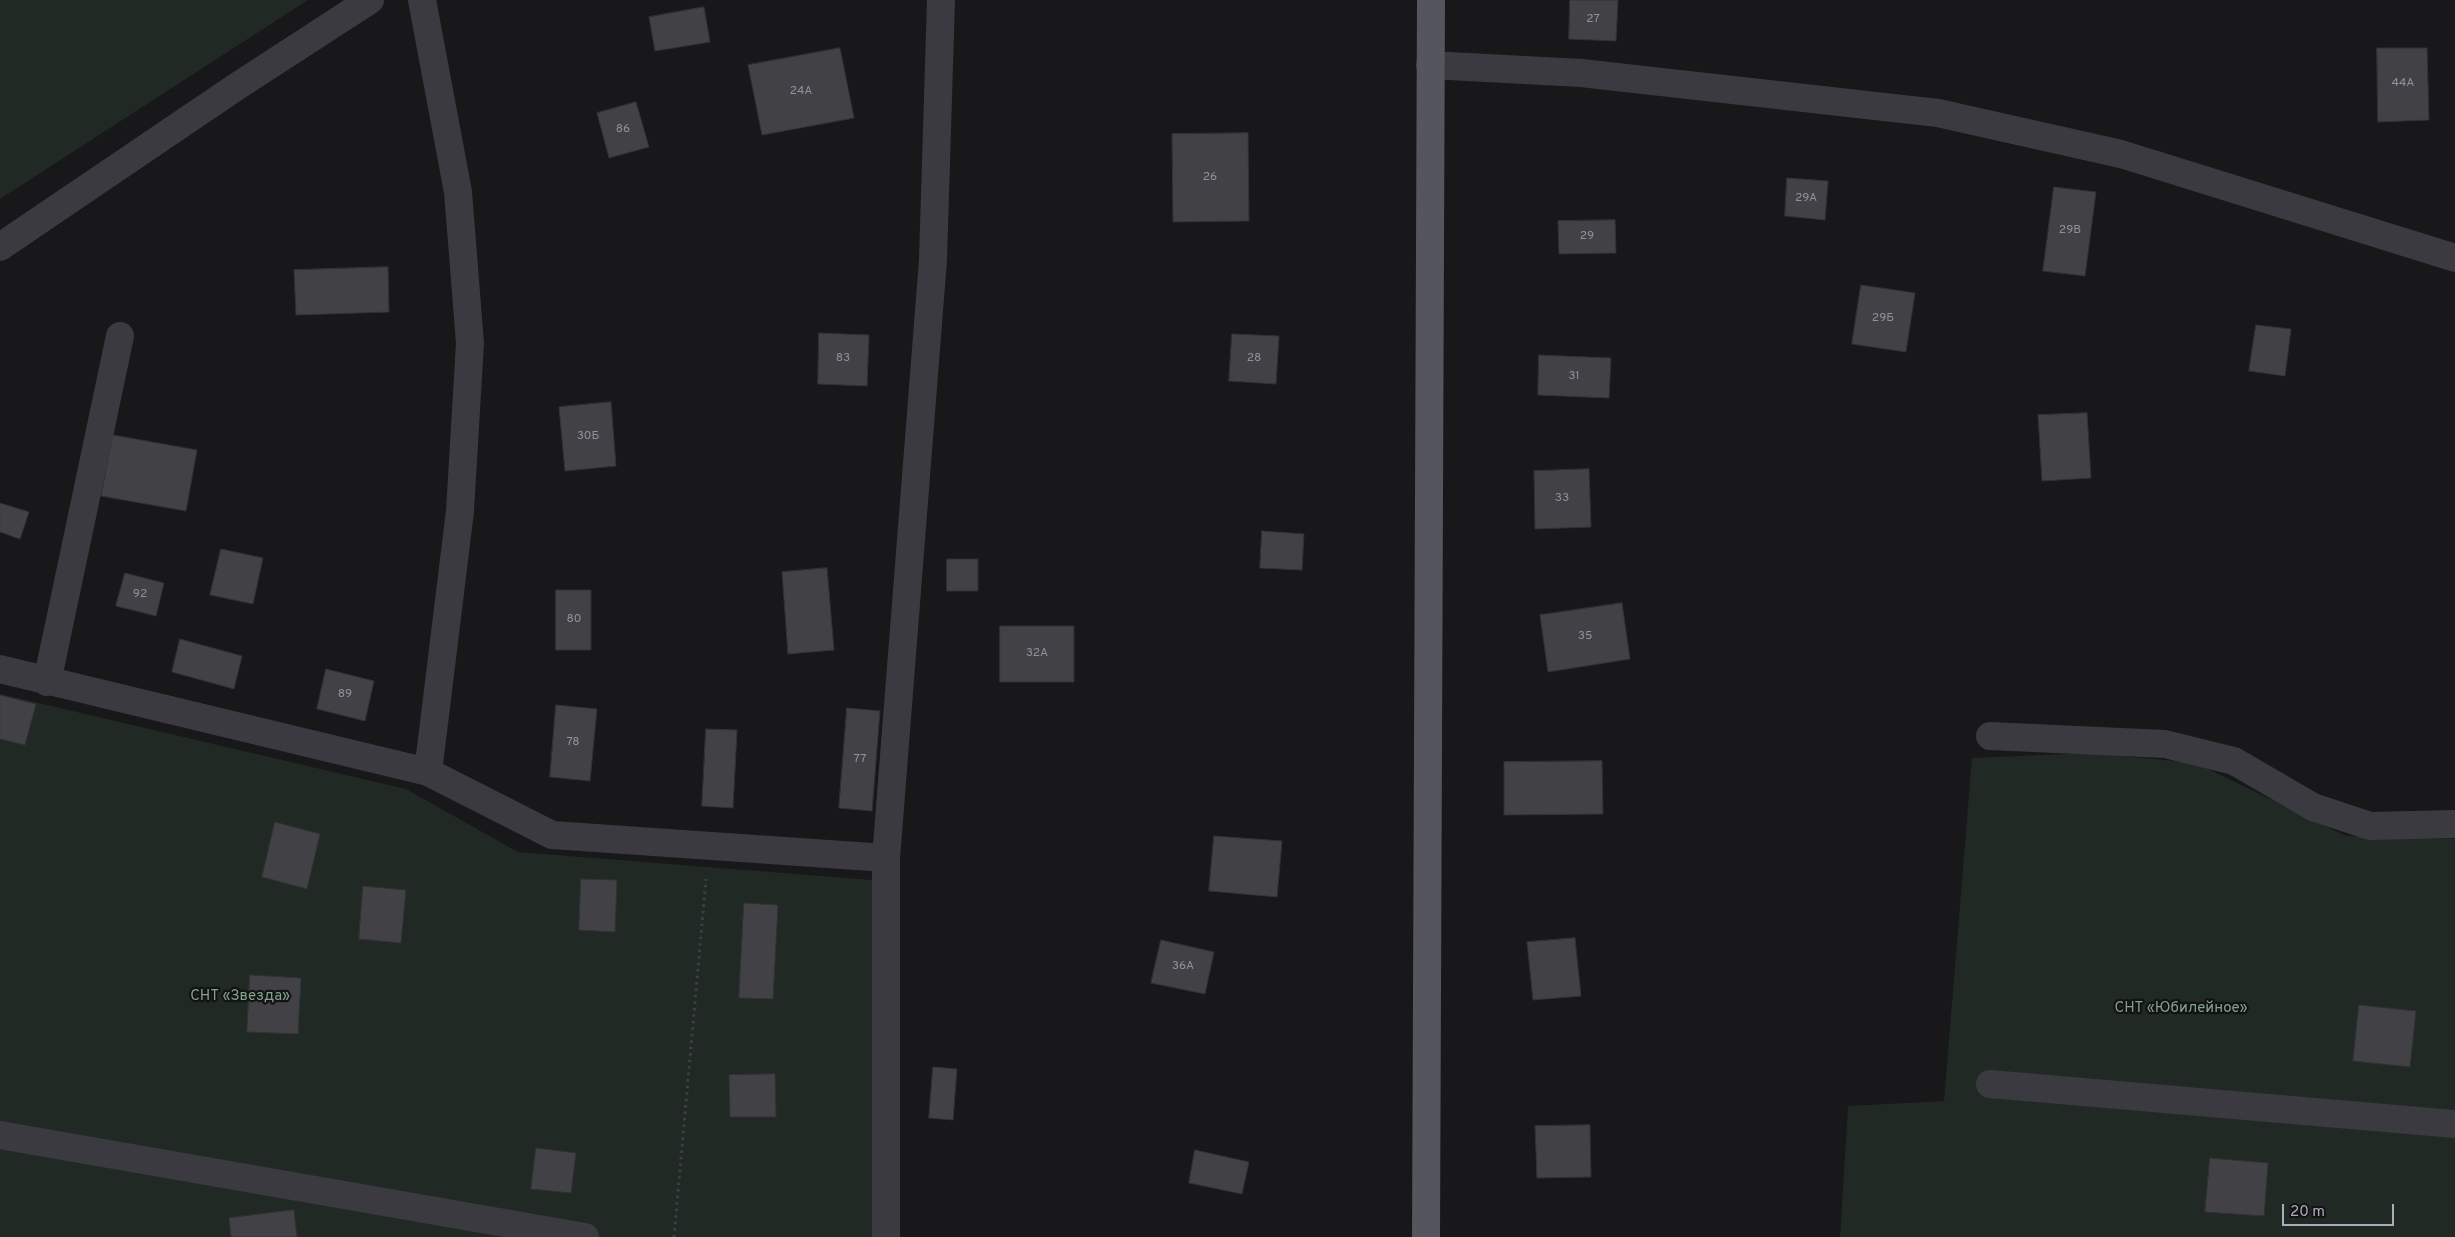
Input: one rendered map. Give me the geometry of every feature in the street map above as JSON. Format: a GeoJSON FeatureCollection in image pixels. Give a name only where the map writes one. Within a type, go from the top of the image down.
{"type":"FeatureCollection","features":[{"type":"Feature","properties":{"kind":"main road"},"geometry":{"type":"LineString","coordinates":[[1426,1237],[1431,0]]}},
{"type":"Feature","properties":{"kind":"street"},"geometry":{"type":"LineString","coordinates":[[0,247],[236,86],[370,0]]}},
{"type":"Feature","properties":{"kind":"street"},"geometry":{"type":"LineString","coordinates":[[422,0],[458,192],[470,343],[460,511],[428,772]]}},
{"type":"Feature","properties":{"kind":"street"},"geometry":{"type":"LineString","coordinates":[[886,1237],[886,858],[933,260],[941,0]]}},
{"type":"Feature","properties":{"kind":"street"},"geometry":{"type":"LineString","coordinates":[[1430,65],[1581,73],[1938,113],[2121,154],[2455,258]]}},
{"type":"Feature","properties":{"kind":"street"},"geometry":{"type":"LineString","coordinates":[[47,682],[120,336]]}},
{"type":"Feature","properties":{"kind":"street"},"geometry":{"type":"LineString","coordinates":[[0,669],[47,682],[428,772],[552,835],[886,858]]}},
{"type":"Feature","properties":{"kind":"street"},"geometry":{"type":"LineString","coordinates":[[1990,736],[2165,744],[2234,760],[2313,807],[2370,826],[2455,824]]}},
{"type":"Feature","properties":{"kind":"street"},"geometry":{"type":"LineString","coordinates":[[1990,1084],[2455,1124]]}},
{"type":"Feature","properties":{"kind":"street"},"geometry":{"type":"LineString","coordinates":[[0,1135],[585,1237]]}},
{"type":"Feature","properties":{"kind":"path"},"geometry":{"type":"LineString","coordinates":[[674,1237],[709,846]]}},
{"type":"Feature","properties":{"kind":"green space"},"geometry":{"type":"Polygon","coordinates":[[[0,0],[308,0],[0,199],[0,0]]]}},
{"type":"Feature","properties":{"kind":"green space","name":"СНТ «Звезда»"},"geometry":{"type":"Polygon","coordinates":[[[0,694],[406,789],[518,852],[872,880],[875,1237],[0,1237],[0,694]]]}},
{"type":"Feature","properties":{"kind":"green space","name":"СНТ «Юбилейное»"},"geometry":{"type":"Polygon","coordinates":[[[2091,753],[2196,763],[2346,836],[2455,839],[2455,1237],[1840,1237],[1848,1106],[1944,1101],[1972,758],[2091,753]]]}},
{"type":"Feature","properties":{"kind":"building"},"geometry":{"type":"Polygon","coordinates":[[[1570,0],[1618,0],[1616,41],[1569,39],[1570,0]]]}},
{"type":"Feature","properties":{"kind":"building"},"geometry":{"type":"Polygon","coordinates":[[[704,7],[710,42],[655,51],[649,17],[704,7]]]}},
{"type":"Feature","properties":{"kind":"building"},"geometry":{"type":"Polygon","coordinates":[[[840,48],[854,118],[762,135],[748,65],[840,48]]]}},
{"type":"Feature","properties":{"kind":"building"},"geometry":{"type":"Polygon","coordinates":[[[2377,48],[2427,48],[2429,120],[2378,122],[2377,48]]]}},
{"type":"Feature","properties":{"kind":"building"},"geometry":{"type":"Polygon","coordinates":[[[636,102],[649,147],[609,158],[597,113],[636,102]]]}},
{"type":"Feature","properties":{"kind":"building"},"geometry":{"type":"Polygon","coordinates":[[[1248,133],[1249,221],[1173,222],[1172,134],[1248,133]]]}},
{"type":"Feature","properties":{"kind":"building"},"geometry":{"type":"Polygon","coordinates":[[[1787,178],[1828,181],[1825,220],[1785,216],[1787,178]]]}},
{"type":"Feature","properties":{"kind":"building"},"geometry":{"type":"Polygon","coordinates":[[[2054,187],[2096,192],[2085,276],[2043,271],[2054,187]]]}},
{"type":"Feature","properties":{"kind":"building"},"geometry":{"type":"Polygon","coordinates":[[[1615,220],[1616,253],[1559,254],[1558,221],[1615,220]]]}},
{"type":"Feature","properties":{"kind":"building"},"geometry":{"type":"Polygon","coordinates":[[[388,267],[389,312],[296,315],[294,270],[388,267]]]}},
{"type":"Feature","properties":{"kind":"building"},"geometry":{"type":"Polygon","coordinates":[[[1861,285],[1915,293],[1906,352],[1852,344],[1861,285]]]}},
{"type":"Feature","properties":{"kind":"building"},"geometry":{"type":"Polygon","coordinates":[[[2256,325],[2291,329],[2285,376],[2249,371],[2256,325]]]}},
{"type":"Feature","properties":{"kind":"building"},"geometry":{"type":"Polygon","coordinates":[[[819,333],[869,335],[867,386],[818,384],[819,333]]]}},
{"type":"Feature","properties":{"kind":"building"},"geometry":{"type":"Polygon","coordinates":[[[1232,334],[1279,336],[1276,384],[1229,381],[1232,334]]]}},
{"type":"Feature","properties":{"kind":"building"},"geometry":{"type":"Polygon","coordinates":[[[1539,355],[1611,358],[1609,398],[1538,395],[1539,355]]]}},
{"type":"Feature","properties":{"kind":"building"},"geometry":{"type":"Polygon","coordinates":[[[611,402],[616,466],[565,471],[559,407],[611,402]]]}},
{"type":"Feature","properties":{"kind":"building"},"geometry":{"type":"Polygon","coordinates":[[[2087,413],[2091,478],[2042,481],[2038,415],[2087,413]]]}},
{"type":"Feature","properties":{"kind":"building"},"geometry":{"type":"Polygon","coordinates":[[[113,435],[197,450],[186,511],[101,496],[113,435]]]}},
{"type":"Feature","properties":{"kind":"building"},"geometry":{"type":"Polygon","coordinates":[[[1589,469],[1591,527],[1535,529],[1534,471],[1589,469]]]}},
{"type":"Feature","properties":{"kind":"building"},"geometry":{"type":"Polygon","coordinates":[[[0,503],[29,512],[20,539],[0,532],[0,503]]]}},
{"type":"Feature","properties":{"kind":"building"},"geometry":{"type":"Polygon","coordinates":[[[1262,531],[1304,534],[1302,570],[1260,568],[1262,531]]]}},
{"type":"Feature","properties":{"kind":"building"},"geometry":{"type":"Polygon","coordinates":[[[221,549],[263,558],[253,604],[210,595],[221,549]]]}},
{"type":"Feature","properties":{"kind":"building"},"geometry":{"type":"Polygon","coordinates":[[[947,559],[978,559],[978,591],[947,591],[947,559]]]}},
{"type":"Feature","properties":{"kind":"building"},"geometry":{"type":"Polygon","coordinates":[[[827,568],[834,650],[788,654],[782,572],[827,568]]]}},
{"type":"Feature","properties":{"kind":"building"},"geometry":{"type":"Polygon","coordinates":[[[125,573],[164,583],[156,616],[116,606],[125,573]]]}},
{"type":"Feature","properties":{"kind":"building"},"geometry":{"type":"Polygon","coordinates":[[[556,590],[591,590],[591,650],[556,650],[556,590]]]}},
{"type":"Feature","properties":{"kind":"building"},"geometry":{"type":"Polygon","coordinates":[[[1622,603],[1630,659],[1548,672],[1540,615],[1622,603]]]}},
{"type":"Feature","properties":{"kind":"building"},"geometry":{"type":"Polygon","coordinates":[[[1000,626],[1074,626],[1074,682],[1000,682],[1000,626]]]}},
{"type":"Feature","properties":{"kind":"building"},"geometry":{"type":"Polygon","coordinates":[[[180,639],[242,656],[234,689],[172,672],[180,639]]]}},
{"type":"Feature","properties":{"kind":"building"},"geometry":{"type":"Polygon","coordinates":[[[326,669],[374,681],[365,721],[317,709],[326,669]]]}},
{"type":"Feature","properties":{"kind":"building"},"geometry":{"type":"Polygon","coordinates":[[[0,695],[36,704],[25,745],[0,739],[0,695]]]}},
{"type":"Feature","properties":{"kind":"building"},"geometry":{"type":"Polygon","coordinates":[[[556,705],[597,709],[590,781],[550,777],[556,705]]]}},
{"type":"Feature","properties":{"kind":"building"},"geometry":{"type":"Polygon","coordinates":[[[847,708],[880,711],[872,811],[839,808],[847,708]]]}},
{"type":"Feature","properties":{"kind":"building"},"geometry":{"type":"Polygon","coordinates":[[[706,729],[737,730],[733,808],[702,806],[706,729]]]}},
{"type":"Feature","properties":{"kind":"building"},"geometry":{"type":"Polygon","coordinates":[[[1602,761],[1603,814],[1504,815],[1504,762],[1602,761]]]}},
{"type":"Feature","properties":{"kind":"building"},"geometry":{"type":"Polygon","coordinates":[[[275,822],[320,834],[307,889],[262,877],[275,822]]]}},
{"type":"Feature","properties":{"kind":"building"},"geometry":{"type":"Polygon","coordinates":[[[1214,836],[1282,841],[1277,897],[1209,891],[1214,836]]]}},
{"type":"Feature","properties":{"kind":"building"},"geometry":{"type":"Polygon","coordinates":[[[581,879],[617,880],[615,932],[579,930],[581,879]]]}},
{"type":"Feature","properties":{"kind":"building"},"geometry":{"type":"Polygon","coordinates":[[[363,886],[406,890],[401,943],[359,939],[363,886]]]}},
{"type":"Feature","properties":{"kind":"building"},"geometry":{"type":"Polygon","coordinates":[[[744,903],[778,905],[773,999],[739,998],[744,903]]]}},
{"type":"Feature","properties":{"kind":"building"},"geometry":{"type":"Polygon","coordinates":[[[1575,938],[1581,996],[1533,1000],[1527,942],[1575,938]]]}},
{"type":"Feature","properties":{"kind":"building"},"geometry":{"type":"Polygon","coordinates":[[[1161,940],[1214,952],[1205,994],[1151,983],[1161,940]]]}},
{"type":"Feature","properties":{"kind":"building"},"geometry":{"type":"Polygon","coordinates":[[[250,975],[301,978],[298,1034],[247,1032],[250,975]]]}},
{"type":"Feature","properties":{"kind":"building"},"geometry":{"type":"Polygon","coordinates":[[[2359,1005],[2416,1011],[2410,1067],[2353,1061],[2359,1005]]]}},
{"type":"Feature","properties":{"kind":"building"},"geometry":{"type":"Polygon","coordinates":[[[933,1067],[957,1069],[953,1120],[929,1118],[933,1067]]]}},
{"type":"Feature","properties":{"kind":"building"},"geometry":{"type":"Polygon","coordinates":[[[775,1074],[776,1117],[730,1117],[729,1075],[775,1074]]]}},
{"type":"Feature","properties":{"kind":"building"},"geometry":{"type":"Polygon","coordinates":[[[1590,1125],[1591,1177],[1537,1178],[1535,1126],[1590,1125]]]}},
{"type":"Feature","properties":{"kind":"building"},"geometry":{"type":"Polygon","coordinates":[[[536,1148],[576,1153],[571,1193],[531,1189],[536,1148]]]}},
{"type":"Feature","properties":{"kind":"building"},"geometry":{"type":"Polygon","coordinates":[[[1195,1150],[1249,1162],[1242,1194],[1189,1183],[1195,1150]]]}},
{"type":"Feature","properties":{"kind":"building"},"geometry":{"type":"Polygon","coordinates":[[[2210,1158],[2268,1163],[2264,1216],[2205,1212],[2210,1158]]]}},
{"type":"Feature","properties":{"kind":"building"},"geometry":{"type":"Polygon","coordinates":[[[294,1210],[297,1237],[231,1237],[229,1218],[294,1210]]]}}]}
